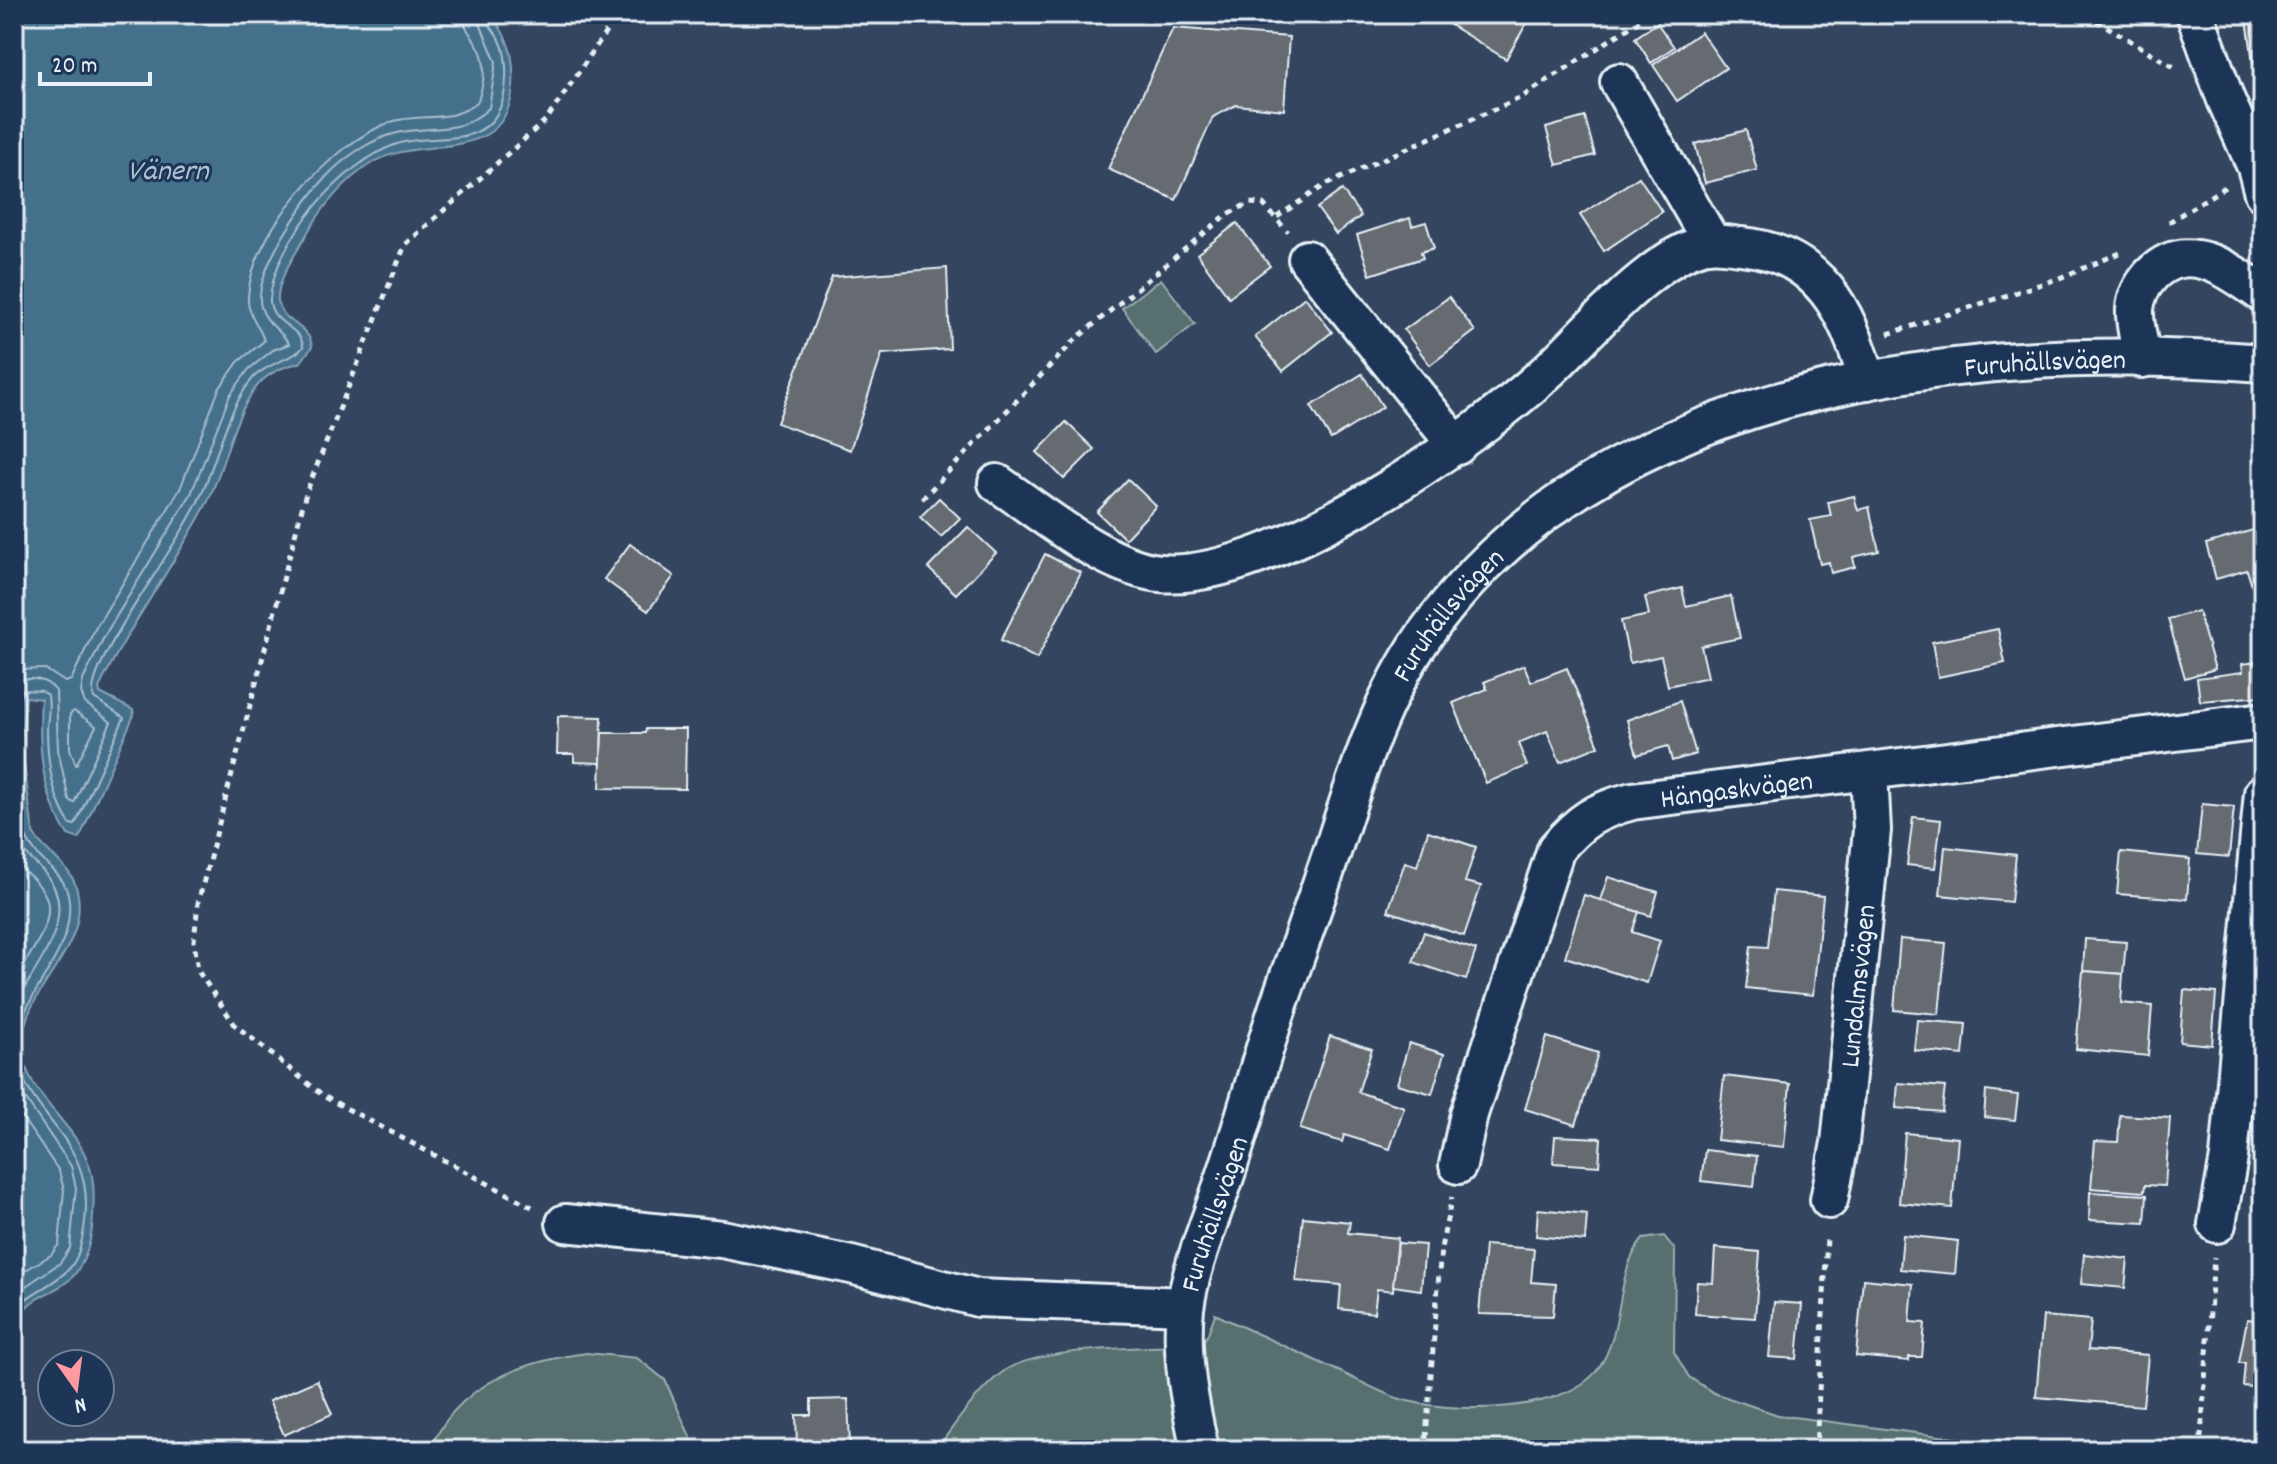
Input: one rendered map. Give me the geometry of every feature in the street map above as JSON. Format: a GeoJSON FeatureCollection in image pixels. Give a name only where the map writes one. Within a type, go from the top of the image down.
{"type":"FeatureCollection","features":[{"type":"Feature","properties":{"kind":"street"},"geometry":{"type":"LineString","coordinates":[[2195,14],[2226,100],[2260,180]]}},
{"type":"Feature","properties":{"kind":"street"},"geometry":{"type":"LineString","coordinates":[[1619,82],[1712,243]]}},
{"type":"Feature","properties":{"kind":"street"},"geometry":{"type":"LineString","coordinates":[[997,483],[1101,552],[1131,566],[1160,573],[1200,571],[1242,560],[1349,511],[1457,446],[1506,409],[1661,267],[1692,248],[1712,243],[1756,247],[1811,272],[1827,287],[1858,345],[1867,381]]}},
{"type":"Feature","properties":{"kind":"street"},"geometry":{"type":"LineString","coordinates":[[2142,359],[2135,305],[2143,284],[2157,269],[2176,260],[2201,258],[2228,269],[2263,294]]}},
{"type":"Feature","properties":{"kind":"street"},"geometry":{"type":"LineString","coordinates":[[1307,259],[1457,446]]}},
{"type":"Feature","properties":{"kind":"street","name":"Furuhällsvägen"},"geometry":{"type":"LineString","coordinates":[[1200,1450],[1184,1354],[1185,1306],[1261,1057],[1375,722],[1424,636],[1502,548],[1546,511],[1595,480],[1713,424],[1867,381],[2039,358],[2263,363]]}},
{"type":"Feature","properties":{"kind":"street","name":"Hängaskvägen"},"geometry":{"type":"LineString","coordinates":[[1458,1165],[1469,1114],[1556,849],[1578,824],[1600,810],[1632,801],[2263,721]]}},
{"type":"Feature","properties":{"kind":"street","name":"Lundalmsvägen"},"geometry":{"type":"LineString","coordinates":[[1829,1200],[1840,1143],[1872,830],[1869,772]]}},
{"type":"Feature","properties":{"kind":"street"},"geometry":{"type":"LineString","coordinates":[[2217,1224],[2229,1157],[2263,793]]}},
{"type":"Feature","properties":{"kind":"street"},"geometry":{"type":"LineString","coordinates":[[565,1223],[722,1239],[851,1265],[978,1298],[1185,1306]]}},
{"type":"Feature","properties":{"kind":"path"},"geometry":{"type":"LineString","coordinates":[[565,1223],[325,1097],[235,1025],[198,971],[194,941],[198,903],[306,493],[405,245],[547,119],[618,14]]}},
{"type":"Feature","properties":{"kind":"path"},"geometry":{"type":"LineString","coordinates":[[1277,217],[1325,185],[1522,97],[1650,14]]}},
{"type":"Feature","properties":{"kind":"path"},"geometry":{"type":"LineString","coordinates":[[2086,14],[2226,100]]}},
{"type":"Feature","properties":{"kind":"path"},"geometry":{"type":"LineString","coordinates":[[2161,227],[2260,180]]}},
{"type":"Feature","properties":{"kind":"path"},"geometry":{"type":"LineString","coordinates":[[922,499],[1076,339],[1225,216],[1249,203],[1263,204],[1277,217],[1307,259]]}},
{"type":"Feature","properties":{"kind":"path"},"geometry":{"type":"LineString","coordinates":[[1858,345],[1938,315],[2057,279],[2124,250]]}},
{"type":"Feature","properties":{"kind":"path"},"geometry":{"type":"LineString","coordinates":[[1425,1450],[1441,1248],[1458,1165]]}},
{"type":"Feature","properties":{"kind":"path"},"geometry":{"type":"LineString","coordinates":[[1816,1450],[1829,1200]]}},
{"type":"Feature","properties":{"kind":"path"},"geometry":{"type":"LineString","coordinates":[[2200,1450],[2217,1224]]}},
{"type":"Feature","properties":{"kind":"green space"},"geometry":{"type":"Polygon","coordinates":[[[1161,279],[1195,324],[1156,354],[1122,308],[1161,279]]]}},
{"type":"Feature","properties":{"kind":"green space"},"geometry":{"type":"Polygon","coordinates":[[[1664,1236],[1675,1250],[1674,1352],[1689,1377],[1714,1393],[1778,1415],[2046,1450],[936,1450],[976,1398],[1004,1371],[1021,1363],[1069,1353],[1198,1345],[1207,1336],[1215,1314],[1397,1398],[1445,1407],[1504,1407],[1533,1403],[1582,1384],[1598,1369],[1613,1337],[1627,1269],[1634,1253],[1643,1239],[1664,1236]]]}},
{"type":"Feature","properties":{"kind":"green space"},"geometry":{"type":"Polygon","coordinates":[[[587,1353],[637,1358],[665,1380],[696,1450],[430,1450],[456,1408],[474,1392],[494,1380],[539,1362],[587,1353]]]}},
{"type":"Feature","properties":{"kind":"water","name":"Vänern"},"geometry":{"type":"Polygon","coordinates":[[[14,14],[491,14],[510,48],[513,87],[507,112],[494,129],[478,139],[392,154],[372,163],[350,179],[315,221],[290,264],[278,293],[280,308],[306,333],[312,347],[300,363],[267,376],[249,398],[207,503],[99,688],[100,693],[133,710],[134,715],[79,839],[68,835],[47,787],[41,752],[41,699],[26,697],[21,741],[33,833],[70,874],[77,890],[79,912],[65,951],[32,1007],[24,1026],[22,1047],[31,1078],[72,1133],[88,1162],[94,1202],[90,1239],[75,1274],[29,1304],[14,1322],[14,14]]]}},
{"type":"Feature","properties":{"kind":"building"},"geometry":{"type":"Polygon","coordinates":[[[1442,14],[1532,14],[1506,59],[1439,18],[1442,14]]]}},
{"type":"Feature","properties":{"kind":"building"},"geometry":{"type":"Polygon","coordinates":[[[2263,17],[2263,60],[2253,62],[2247,19],[2263,17]]]}},
{"type":"Feature","properties":{"kind":"building"},"geometry":{"type":"Polygon","coordinates":[[[1657,23],[1674,47],[1651,63],[1635,38],[1657,23]]]}},
{"type":"Feature","properties":{"kind":"building"},"geometry":{"type":"Polygon","coordinates":[[[1173,28],[1289,37],[1284,110],[1236,105],[1213,117],[1176,200],[1108,169],[1173,28]]]}},
{"type":"Feature","properties":{"kind":"building"},"geometry":{"type":"Polygon","coordinates":[[[1701,32],[1726,68],[1677,101],[1653,65],[1701,32]]]}},
{"type":"Feature","properties":{"kind":"building"},"geometry":{"type":"Polygon","coordinates":[[[1585,117],[1595,155],[1557,165],[1546,128],[1585,117]]]}},
{"type":"Feature","properties":{"kind":"building"},"geometry":{"type":"Polygon","coordinates":[[[1746,130],[1757,170],[1705,183],[1695,144],[1746,130]]]}},
{"type":"Feature","properties":{"kind":"building"},"geometry":{"type":"Polygon","coordinates":[[[1639,177],[1662,212],[1604,251],[1580,215],[1639,177]]]}},
{"type":"Feature","properties":{"kind":"building"},"geometry":{"type":"Polygon","coordinates":[[[1342,190],[1361,216],[1336,234],[1317,208],[1342,190]]]}},
{"type":"Feature","properties":{"kind":"building"},"geometry":{"type":"Polygon","coordinates":[[[1410,218],[1412,226],[1426,222],[1434,248],[1421,252],[1423,258],[1370,275],[1357,235],[1410,218]]]}},
{"type":"Feature","properties":{"kind":"building"},"geometry":{"type":"Polygon","coordinates":[[[1237,223],[1270,266],[1229,297],[1197,254],[1237,223]]]}},
{"type":"Feature","properties":{"kind":"building"},"geometry":{"type":"Polygon","coordinates":[[[947,268],[950,349],[882,354],[850,450],[777,423],[832,277],[947,268]]]}},
{"type":"Feature","properties":{"kind":"building"},"geometry":{"type":"Polygon","coordinates":[[[1305,297],[1332,332],[1283,371],[1255,337],[1305,297]]]}},
{"type":"Feature","properties":{"kind":"building"},"geometry":{"type":"Polygon","coordinates":[[[1449,297],[1475,331],[1430,365],[1404,330],[1449,297]]]}},
{"type":"Feature","properties":{"kind":"building"},"geometry":{"type":"Polygon","coordinates":[[[1362,374],[1383,407],[1331,439],[1311,406],[1362,374]]]}},
{"type":"Feature","properties":{"kind":"building"},"geometry":{"type":"Polygon","coordinates":[[[1066,422],[1094,449],[1064,479],[1037,452],[1066,422]]]}},
{"type":"Feature","properties":{"kind":"building"},"geometry":{"type":"Polygon","coordinates":[[[1128,479],[1156,506],[1125,539],[1097,512],[1128,479]]]}},
{"type":"Feature","properties":{"kind":"building"},"geometry":{"type":"Polygon","coordinates":[[[1854,496],[1858,510],[1869,507],[1879,551],[1853,557],[1855,567],[1831,573],[1829,562],[1820,564],[1810,520],[1831,516],[1828,502],[1854,496]]]}},
{"type":"Feature","properties":{"kind":"building"},"geometry":{"type":"Polygon","coordinates":[[[939,498],[960,518],[941,537],[920,517],[939,498]]]}},
{"type":"Feature","properties":{"kind":"building"},"geometry":{"type":"Polygon","coordinates":[[[968,527],[996,553],[956,594],[928,568],[968,527]]]}},
{"type":"Feature","properties":{"kind":"building"},"geometry":{"type":"Polygon","coordinates":[[[2263,527],[2263,608],[2259,609],[2247,570],[2216,579],[2206,544],[2263,527]]]}},
{"type":"Feature","properties":{"kind":"building"},"geometry":{"type":"Polygon","coordinates":[[[630,544],[674,576],[648,611],[604,579],[630,544]]]}},
{"type":"Feature","properties":{"kind":"building"},"geometry":{"type":"Polygon","coordinates":[[[1045,554],[1081,573],[1037,659],[1001,640],[1045,554]]]}},
{"type":"Feature","properties":{"kind":"building"},"geometry":{"type":"Polygon","coordinates":[[[1682,588],[1686,606],[1731,596],[1740,638],[1701,646],[1708,677],[1668,686],[1661,656],[1630,663],[1621,621],[1649,615],[1645,597],[1682,588]]]}},
{"type":"Feature","properties":{"kind":"building"},"geometry":{"type":"Polygon","coordinates":[[[2198,611],[2215,669],[2185,678],[2168,619],[2198,611]]]}},
{"type":"Feature","properties":{"kind":"building"},"geometry":{"type":"Polygon","coordinates":[[[1998,629],[2005,663],[1938,677],[1932,642],[1998,629]]]}},
{"type":"Feature","properties":{"kind":"building"},"geometry":{"type":"Polygon","coordinates":[[[2263,661],[2263,696],[2200,701],[2197,678],[2243,672],[2242,664],[2263,661]]]}},
{"type":"Feature","properties":{"kind":"building"},"geometry":{"type":"Polygon","coordinates":[[[1524,665],[1531,682],[1567,668],[1599,746],[1560,762],[1547,731],[1518,743],[1527,766],[1486,783],[1453,703],[1487,689],[1484,682],[1524,665]]]}},
{"type":"Feature","properties":{"kind":"building"},"geometry":{"type":"Polygon","coordinates":[[[1680,701],[1696,754],[1672,761],[1668,746],[1637,755],[1627,720],[1680,701]]]}},
{"type":"Feature","properties":{"kind":"building"},"geometry":{"type":"Polygon","coordinates":[[[558,716],[602,717],[601,763],[574,762],[574,754],[557,754],[558,716]]]}},
{"type":"Feature","properties":{"kind":"building"},"geometry":{"type":"Polygon","coordinates":[[[646,729],[686,729],[685,789],[600,788],[602,733],[645,733],[646,729]]]}},
{"type":"Feature","properties":{"kind":"building"},"geometry":{"type":"Polygon","coordinates":[[[2202,804],[2234,807],[2229,857],[2197,854],[2202,804]]]}},
{"type":"Feature","properties":{"kind":"building"},"geometry":{"type":"Polygon","coordinates":[[[1913,817],[1941,820],[1935,868],[1907,865],[1913,817]]]}},
{"type":"Feature","properties":{"kind":"building"},"geometry":{"type":"Polygon","coordinates":[[[1428,831],[1476,847],[1465,882],[1481,886],[1464,936],[1388,911],[1405,862],[1417,866],[1428,831]]]}},
{"type":"Feature","properties":{"kind":"building"},"geometry":{"type":"Polygon","coordinates":[[[1945,847],[2016,855],[2011,902],[1940,895],[1945,847]]]}},
{"type":"Feature","properties":{"kind":"building"},"geometry":{"type":"Polygon","coordinates":[[[2121,852],[2190,859],[2187,899],[2117,894],[2121,852]]]}},
{"type":"Feature","properties":{"kind":"building"},"geometry":{"type":"Polygon","coordinates":[[[1608,877],[1658,892],[1651,916],[1600,900],[1608,877]]]}},
{"type":"Feature","properties":{"kind":"building"},"geometry":{"type":"Polygon","coordinates":[[[1774,891],[1823,896],[1813,995],[1746,988],[1751,946],[1768,947],[1774,891]]]}},
{"type":"Feature","properties":{"kind":"building"},"geometry":{"type":"Polygon","coordinates":[[[1584,895],[1639,912],[1632,932],[1660,941],[1647,983],[1565,957],[1584,895]]]}},
{"type":"Feature","properties":{"kind":"building"},"geometry":{"type":"Polygon","coordinates":[[[1424,932],[1476,950],[1466,980],[1413,962],[1424,932]]]}},
{"type":"Feature","properties":{"kind":"building"},"geometry":{"type":"Polygon","coordinates":[[[1900,939],[1946,943],[1939,1014],[1894,1010],[1900,939]]]}},
{"type":"Feature","properties":{"kind":"building"},"geometry":{"type":"Polygon","coordinates":[[[2085,939],[2126,942],[2123,974],[2083,971],[2085,939]]]}},
{"type":"Feature","properties":{"kind":"building"},"geometry":{"type":"Polygon","coordinates":[[[2083,971],[2123,974],[2121,1003],[2152,1006],[2148,1056],[2076,1049],[2083,971]]]}},
{"type":"Feature","properties":{"kind":"building"},"geometry":{"type":"Polygon","coordinates":[[[2184,990],[2216,993],[2212,1045],[2180,1042],[2184,990]]]}},
{"type":"Feature","properties":{"kind":"building"},"geometry":{"type":"Polygon","coordinates":[[[1917,1020],[1966,1024],[1963,1055],[1914,1050],[1917,1020]]]}},
{"type":"Feature","properties":{"kind":"building"},"geometry":{"type":"Polygon","coordinates":[[[1330,1036],[1372,1049],[1358,1092],[1404,1107],[1390,1149],[1344,1135],[1342,1142],[1300,1129],[1330,1036]]]}},
{"type":"Feature","properties":{"kind":"building"},"geometry":{"type":"Polygon","coordinates":[[[1547,1037],[1598,1053],[1576,1125],[1525,1109],[1547,1037]]]}},
{"type":"Feature","properties":{"kind":"building"},"geometry":{"type":"Polygon","coordinates":[[[1409,1043],[1444,1054],[1432,1094],[1397,1084],[1409,1043]]]}},
{"type":"Feature","properties":{"kind":"building"},"geometry":{"type":"Polygon","coordinates":[[[1724,1076],[1790,1084],[1784,1147],[1717,1140],[1724,1076]]]}},
{"type":"Feature","properties":{"kind":"building"},"geometry":{"type":"Polygon","coordinates":[[[1898,1083],[1945,1087],[1942,1112],[1896,1108],[1898,1083]]]}},
{"type":"Feature","properties":{"kind":"building"},"geometry":{"type":"Polygon","coordinates":[[[1986,1091],[2018,1095],[2015,1120],[1984,1117],[1986,1091]]]}},
{"type":"Feature","properties":{"kind":"building"},"geometry":{"type":"Polygon","coordinates":[[[2120,1115],[2170,1118],[2165,1186],[2145,1185],[2144,1192],[2091,1188],[2095,1141],[2118,1142],[2120,1115]]]}},
{"type":"Feature","properties":{"kind":"building"},"geometry":{"type":"Polygon","coordinates":[[[1905,1133],[1958,1138],[1952,1208],[1899,1203],[1905,1133]]]}},
{"type":"Feature","properties":{"kind":"building"},"geometry":{"type":"Polygon","coordinates":[[[1555,1136],[1601,1138],[1599,1166],[1553,1163],[1555,1136]]]}},
{"type":"Feature","properties":{"kind":"building"},"geometry":{"type":"Polygon","coordinates":[[[1705,1150],[1757,1156],[1754,1187],[1701,1181],[1705,1150]]]}},
{"type":"Feature","properties":{"kind":"building"},"geometry":{"type":"Polygon","coordinates":[[[2090,1192],[2147,1195],[2145,1223],[2089,1220],[2090,1192]]]}},
{"type":"Feature","properties":{"kind":"building"},"geometry":{"type":"Polygon","coordinates":[[[1538,1209],[1587,1214],[1585,1241],[1536,1236],[1538,1209]]]}},
{"type":"Feature","properties":{"kind":"building"},"geometry":{"type":"Polygon","coordinates":[[[1303,1217],[1350,1222],[1348,1233],[1398,1238],[1393,1291],[1377,1289],[1374,1313],[1339,1309],[1341,1285],[1296,1281],[1303,1217]]]}},
{"type":"Feature","properties":{"kind":"building"},"geometry":{"type":"Polygon","coordinates":[[[1903,1235],[1958,1241],[1955,1274],[1900,1269],[1903,1235]]]}},
{"type":"Feature","properties":{"kind":"building"},"geometry":{"type":"Polygon","coordinates":[[[1398,1243],[1425,1245],[1421,1290],[1393,1286],[1398,1243]]]}},
{"type":"Feature","properties":{"kind":"building"},"geometry":{"type":"Polygon","coordinates":[[[1485,1245],[1534,1249],[1531,1282],[1556,1284],[1553,1316],[1479,1314],[1485,1245]]]}},
{"type":"Feature","properties":{"kind":"building"},"geometry":{"type":"Polygon","coordinates":[[[1715,1248],[1760,1252],[1755,1318],[1695,1314],[1697,1282],[1713,1283],[1715,1248]]]}},
{"type":"Feature","properties":{"kind":"building"},"geometry":{"type":"Polygon","coordinates":[[[2084,1254],[2128,1259],[2125,1288],[2081,1284],[2084,1254]]]}},
{"type":"Feature","properties":{"kind":"building"},"geometry":{"type":"Polygon","coordinates":[[[1863,1279],[1913,1284],[1910,1322],[1925,1323],[1922,1357],[1909,1357],[1909,1361],[1856,1356],[1863,1279]]]}},
{"type":"Feature","properties":{"kind":"building"},"geometry":{"type":"Polygon","coordinates":[[[1774,1302],[1802,1304],[1797,1359],[1769,1357],[1774,1302]]]}},
{"type":"Feature","properties":{"kind":"building"},"geometry":{"type":"Polygon","coordinates":[[[2043,1316],[2091,1320],[2088,1350],[2148,1355],[2143,1406],[2036,1397],[2043,1316]]]}},
{"type":"Feature","properties":{"kind":"building"},"geometry":{"type":"Polygon","coordinates":[[[2247,1319],[2263,1321],[2263,1388],[2243,1386],[2245,1363],[2239,1363],[2247,1319]]]}},
{"type":"Feature","properties":{"kind":"building"},"geometry":{"type":"Polygon","coordinates":[[[317,1380],[332,1414],[284,1435],[269,1401],[317,1380]]]}},
{"type":"Feature","properties":{"kind":"building"},"geometry":{"type":"Polygon","coordinates":[[[848,1399],[850,1445],[797,1446],[796,1415],[811,1415],[811,1400],[848,1399]]]}}]}
